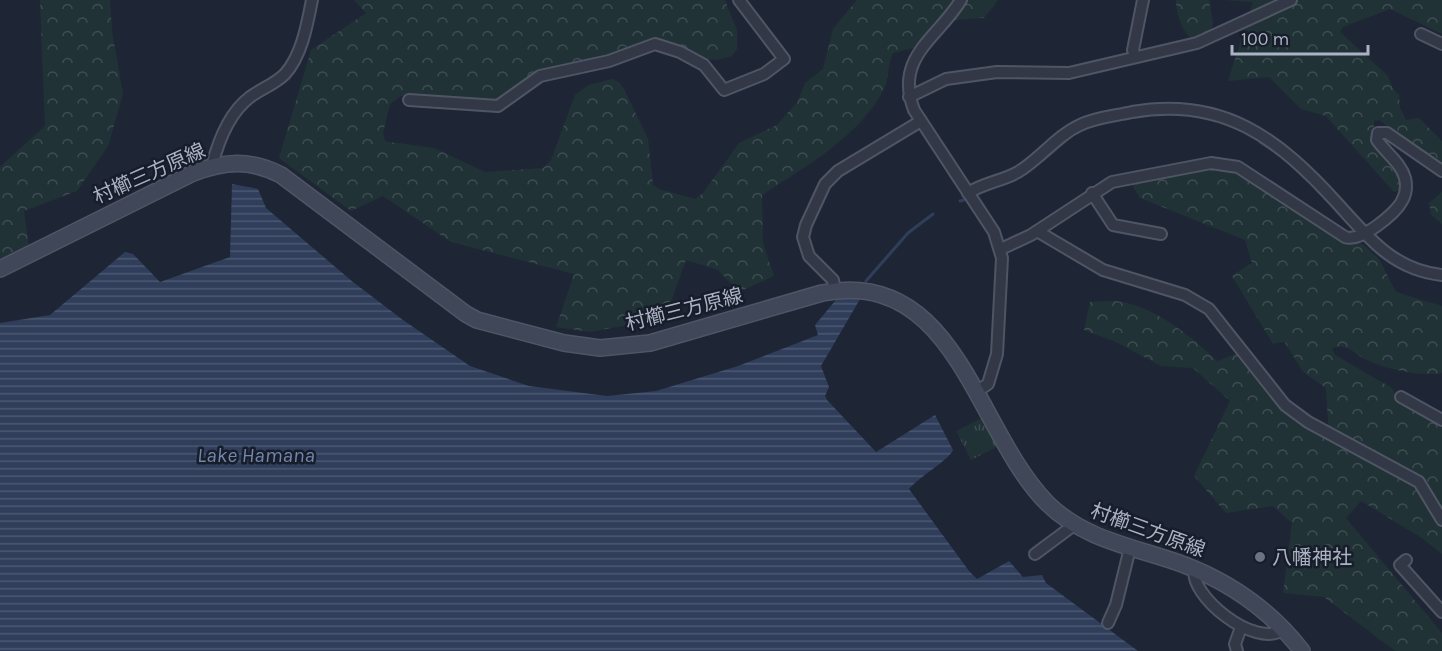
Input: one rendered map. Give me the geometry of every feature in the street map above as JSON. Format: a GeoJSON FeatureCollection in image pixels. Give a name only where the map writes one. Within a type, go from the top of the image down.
{"type":"FeatureCollection","features":[{"type":"Feature","properties":{"kind":"main road","name":"村櫛三方原線"},"geometry":{"type":"LineString","coordinates":[[0,269],[150,193],[212,166],[238,162],[253,164],[281,175],[434,293],[466,314],[477,320],[564,343],[600,348],[650,343],[835,291],[861,291],[904,305],[931,324],[955,355],[1003,444],[1027,479],[1055,510],[1074,525],[1101,538],[1195,569],[1237,591],[1284,629],[1302,651]]}},
{"type":"Feature","properties":{"kind":"street"},"geometry":{"type":"LineString","coordinates":[[212,166],[219,140],[239,109],[250,97],[284,75],[292,64],[305,32],[312,0]]}},
{"type":"Feature","properties":{"kind":"street"},"geometry":{"type":"LineString","coordinates":[[409,100],[498,106],[540,76],[609,62],[655,44],[680,52],[704,65],[724,90],[764,74],[784,59],[739,0]]}},
{"type":"Feature","properties":{"kind":"street"},"geometry":{"type":"LineString","coordinates":[[961,0],[913,60],[908,80],[909,97],[921,121],[994,232],[1001,249],[997,354],[988,384],[976,392]]}},
{"type":"Feature","properties":{"kind":"street"},"geometry":{"type":"LineString","coordinates":[[1135,57],[1133,50],[1143,0]]}},
{"type":"Feature","properties":{"kind":"street"},"geometry":{"type":"LineString","coordinates":[[909,97],[946,79],[998,72],[1069,73],[1207,40],[1291,0]]}},
{"type":"Feature","properties":{"kind":"street"},"geometry":{"type":"LineString","coordinates":[[1422,34],[1442,44]]}},
{"type":"Feature","properties":{"kind":"street"},"geometry":{"type":"LineString","coordinates":[[968,193],[1019,171],[1067,133],[1088,122],[1152,109],[1182,107],[1226,117],[1270,142],[1312,177],[1365,234],[1394,261],[1417,271],[1442,275]]}},
{"type":"Feature","properties":{"kind":"street"},"geometry":{"type":"LineString","coordinates":[[835,291],[832,280],[809,256],[803,237],[806,225],[825,184],[838,171],[921,121]]}},
{"type":"Feature","properties":{"kind":"street"},"geometry":{"type":"LineString","coordinates":[[1001,249],[1009,248],[1092,193],[1119,180],[1211,163],[1229,164],[1246,171],[1346,237],[1354,238],[1365,234],[1399,206],[1405,194],[1403,172],[1377,140],[1378,133],[1387,133],[1442,171]]}},
{"type":"Feature","properties":{"kind":"street"},"geometry":{"type":"LineString","coordinates":[[1092,193],[1113,225],[1161,234]]}},
{"type":"Feature","properties":{"kind":"street"},"geometry":{"type":"LineString","coordinates":[[1037,231],[1102,270],[1185,296],[1209,309],[1286,405],[1308,422],[1419,482],[1442,520]]}},
{"type":"Feature","properties":{"kind":"street"},"geometry":{"type":"LineString","coordinates":[[1401,397],[1442,420]]}},
{"type":"Feature","properties":{"kind":"street"},"geometry":{"type":"LineString","coordinates":[[1035,554],[1074,525]]}},
{"type":"Feature","properties":{"kind":"street"},"geometry":{"type":"LineString","coordinates":[[1108,623],[1116,604],[1130,548]]}},
{"type":"Feature","properties":{"kind":"street"},"geometry":{"type":"LineString","coordinates":[[1406,560],[1400,565],[1442,612]]}},
{"type":"Feature","properties":{"kind":"street"},"geometry":{"type":"LineString","coordinates":[[1195,569],[1195,579],[1226,621],[1240,630],[1273,636],[1284,629]]}},
{"type":"Feature","properties":{"kind":"street"},"geometry":{"type":"LineString","coordinates":[[1237,651],[1235,644],[1240,630]]}},
{"type":"Feature","properties":{"kind":"green space"},"geometry":{"type":"Polygon","coordinates":[[[40,0],[110,0],[112,31],[123,94],[108,146],[77,191],[24,211],[29,248],[0,261],[0,167],[45,126],[40,0]]]}},
{"type":"Feature","properties":{"kind":"green space"},"geometry":{"type":"Polygon","coordinates":[[[354,0],[725,0],[737,31],[737,49],[732,56],[716,60],[697,58],[676,47],[628,52],[544,71],[498,103],[401,96],[390,104],[383,133],[385,141],[434,148],[485,172],[543,168],[551,160],[575,95],[589,85],[612,79],[620,83],[625,91],[648,139],[653,185],[659,189],[695,199],[703,193],[739,143],[777,125],[798,101],[805,83],[823,69],[833,29],[857,0],[954,0],[914,48],[893,53],[884,89],[874,106],[861,121],[830,149],[762,195],[763,243],[774,276],[739,292],[718,270],[686,260],[665,318],[590,332],[556,327],[574,274],[451,242],[383,196],[351,211],[279,158],[311,50],[366,13],[354,0]]]}},
{"type":"Feature","properties":{"kind":"green space"},"geometry":{"type":"Polygon","coordinates":[[[967,0],[998,0],[984,18],[954,20],[967,0]]]}},
{"type":"Feature","properties":{"kind":"green space"},"geometry":{"type":"Polygon","coordinates":[[[1176,0],[1209,0],[1213,23],[1210,34],[1192,39],[1188,36],[1180,22],[1176,0]]]}},
{"type":"Feature","properties":{"kind":"green space"},"geometry":{"type":"Polygon","coordinates":[[[1224,0],[1442,0],[1442,34],[1390,9],[1343,27],[1340,32],[1388,76],[1393,89],[1399,95],[1400,108],[1406,120],[1419,118],[1442,141],[1442,167],[1379,120],[1374,121],[1373,142],[1395,170],[1400,183],[1400,190],[1394,192],[1326,116],[1301,109],[1269,77],[1228,81],[1253,2],[1224,0]]]}},
{"type":"Feature","properties":{"kind":"green space"},"geometry":{"type":"Polygon","coordinates":[[[1211,167],[1236,171],[1344,242],[1363,244],[1379,259],[1396,292],[1442,306],[1442,373],[1425,374],[1394,369],[1367,360],[1346,348],[1332,349],[1335,355],[1392,388],[1397,398],[1442,428],[1442,554],[1422,538],[1361,501],[1346,518],[1442,633],[1442,651],[1395,651],[1324,597],[1283,593],[1292,523],[1273,506],[1226,513],[1194,476],[1230,401],[1193,368],[1161,366],[1116,342],[1084,330],[1090,302],[1123,302],[1149,311],[1185,333],[1217,361],[1238,353],[1273,397],[1329,437],[1326,388],[1303,372],[1284,341],[1273,344],[1232,276],[1252,263],[1245,240],[1140,198],[1131,183],[1211,167]]]}},
{"type":"Feature","properties":{"kind":"green space"},"geometry":{"type":"Polygon","coordinates":[[[1442,192],[1442,224],[1431,215],[1429,203],[1442,192]]]}},
{"type":"Feature","properties":{"kind":"green space"},"geometry":{"type":"Polygon","coordinates":[[[982,418],[997,447],[971,460],[956,431],[982,418]]]}},
{"type":"Feature","properties":{"kind":"water","name":"Lake Hamana"},"geometry":{"type":"Polygon","coordinates":[[[232,184],[258,189],[266,208],[353,282],[470,366],[529,386],[607,396],[656,391],[738,366],[818,335],[815,325],[851,282],[867,287],[821,366],[829,387],[825,396],[827,400],[876,452],[935,415],[953,450],[909,489],[969,571],[977,579],[1009,561],[1023,577],[1042,575],[1046,583],[1138,651],[0,651],[0,323],[50,315],[125,252],[133,254],[160,282],[230,257],[232,184]]]}},
{"type":"Feature","properties":{"kind":"waterway"},"geometry":{"type":"LineString","coordinates":[[1043,160],[1070,137]]}},
{"type":"Feature","properties":{"kind":"waterway"},"geometry":{"type":"LineString","coordinates":[[1260,142],[1272,150]]}},
{"type":"Feature","properties":{"kind":"waterway"},"geometry":{"type":"LineString","coordinates":[[975,195],[1012,180]]}},
{"type":"Feature","properties":{"kind":"waterway"},"geometry":{"type":"LineString","coordinates":[[960,201],[964,200]]}},
{"type":"Feature","properties":{"kind":"waterway"},"geometry":{"type":"LineString","coordinates":[[866,281],[908,233],[933,214]]}},
{"type":"Feature","properties":{"kind":"waterway"},"geometry":{"type":"LineString","coordinates":[[1365,241],[1381,256],[1398,267],[1416,275],[1437,279]]}},
{"type":"Feature","properties":{"kind":"place","name":"八幡神社"},"geometry":{"type":"Point","coordinates":[1260,557]}}]}
